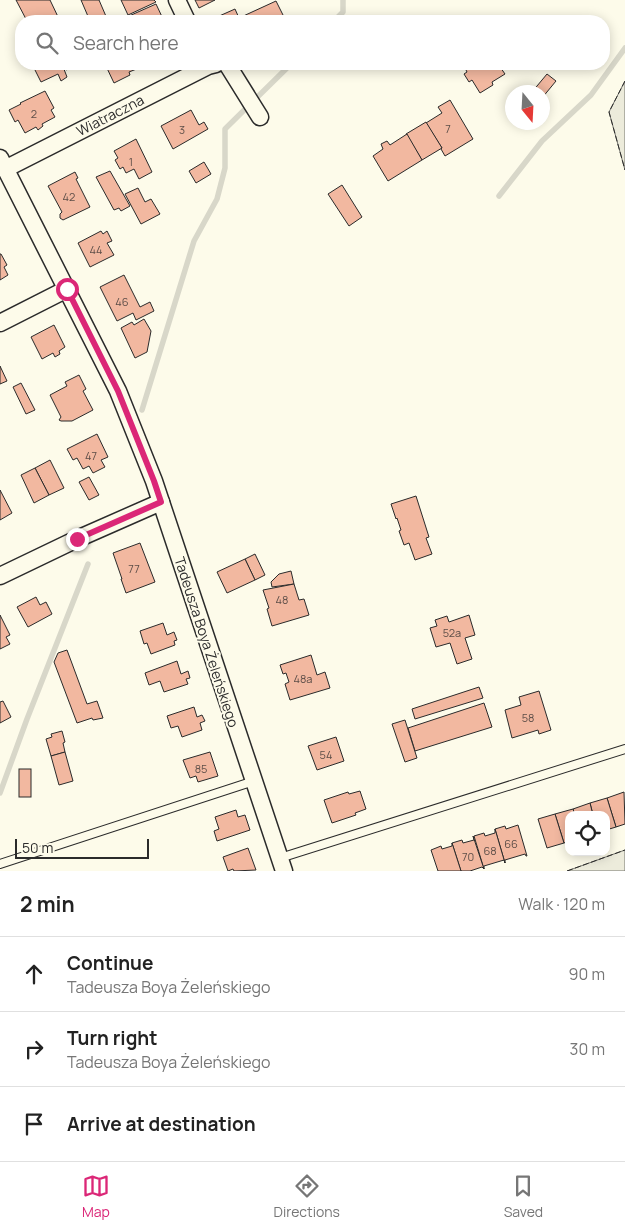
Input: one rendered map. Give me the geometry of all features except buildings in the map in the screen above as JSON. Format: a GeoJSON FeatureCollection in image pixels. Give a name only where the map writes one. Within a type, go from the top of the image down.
{"type":"FeatureCollection","features":[{"type":"Feature","properties":{"kind":"street"},"geometry":{"type":"LineString","coordinates":[[176,0],[184,15]]}},
{"type":"Feature","properties":{"kind":"street","name":"Wiatraczna"},"geometry":{"type":"LineString","coordinates":[[3,163],[197,70]]}},
{"type":"Feature","properties":{"kind":"street"},"geometry":{"type":"LineString","coordinates":[[231,70],[260,117]]}},
{"type":"Feature","properties":{"kind":"street","name":"Tadeusza Boya Żeleńskiego"},"geometry":{"type":"LineString","coordinates":[[3,163],[118,391],[151,473],[282,865]]}},
{"type":"Feature","properties":{"kind":"street"},"geometry":{"type":"LineString","coordinates":[[0,323],[67,289]]}},
{"type":"Feature","properties":{"kind":"street"},"geometry":{"type":"LineString","coordinates":[[0,576],[31,560],[161,502]]}},
{"type":"Feature","properties":{"kind":"lane"},"geometry":{"type":"LineString","coordinates":[[282,865],[625,749]]}},
{"type":"Feature","properties":{"kind":"lane"},"geometry":{"type":"LineString","coordinates":[[0,864],[254,781]]}},
{"type":"Feature","properties":{"kind":"shaded area"},"geometry":{"type":"Polygon","coordinates":[[[625,81],[625,170],[609,112],[625,81]]]}},
{"type":"Feature","properties":{"kind":"shaded area"},"geometry":{"type":"Polygon","coordinates":[[[625,850],[625,871],[567,871],[610,856],[625,850]]]}},
{"type":"Feature","properties":{"kind":"waterway"},"geometry":{"type":"LineString","coordinates":[[340,15],[343,12],[343,0]]}},
{"type":"Feature","properties":{"kind":"waterway"},"geometry":{"type":"LineString","coordinates":[[610,69],[625,48]]}},
{"type":"Feature","properties":{"kind":"waterway"},"geometry":{"type":"LineString","coordinates":[[142,410],[194,241],[217,199],[225,168],[225,129],[285,70]]}},
{"type":"Feature","properties":{"kind":"waterway"},"geometry":{"type":"LineString","coordinates":[[499,196],[542,141],[591,95],[609,70]]}},
{"type":"Feature","properties":{"kind":"waterway"},"geometry":{"type":"LineString","coordinates":[[0,793],[88,564]]}},
{"type":"Feature","properties":{"kind":"fence"},"geometry":{"type":"LineString","coordinates":[[625,81],[609,112],[625,170]]}},
{"type":"Feature","properties":{"kind":"fence"},"geometry":{"type":"LineString","coordinates":[[567,871],[625,850]]}},
{"type":"Feature","properties":{"kind":"route"},"geometry":{"type":"LineString","coordinates":[[67,289],[118,391],[161,502],[77,539]]}}]}
